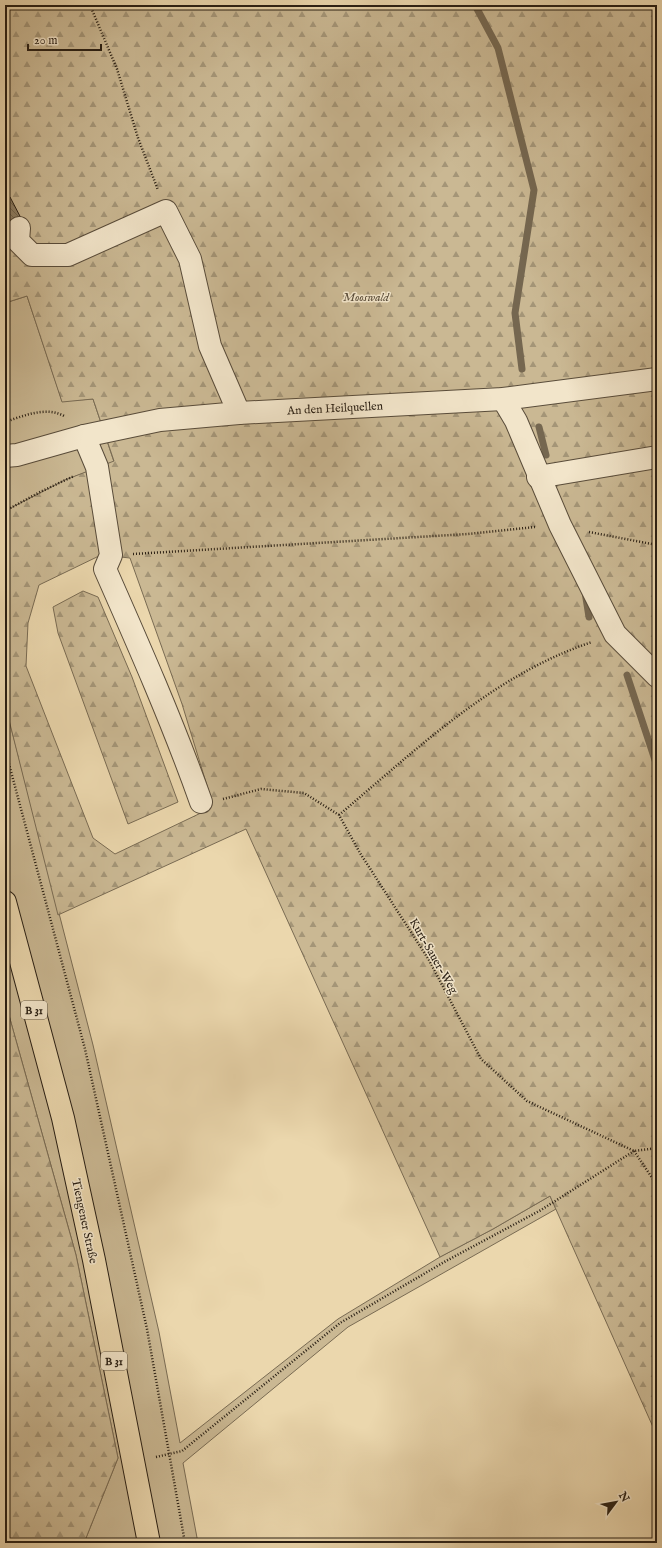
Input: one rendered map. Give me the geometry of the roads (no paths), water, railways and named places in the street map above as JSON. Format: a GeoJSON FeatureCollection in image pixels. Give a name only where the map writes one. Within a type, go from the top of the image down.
{"type":"FeatureCollection","features":[{"type":"Feature","properties":{"kind":"main road","name":"Tiengener Straße"},"geometry":{"type":"LineString","coordinates":[[5,902],[64,1126],[100,1291],[149,1543]]}},
{"type":"Feature","properties":{"kind":"street"},"geometry":{"type":"LineString","coordinates":[[19,228],[18,241],[32,255],[68,255],[166,211],[190,259],[210,346],[239,413]]}},
{"type":"Feature","properties":{"kind":"street","name":"An den Heilquellen"},"geometry":{"type":"LineString","coordinates":[[9,458],[84,436],[160,420],[239,413],[503,399],[657,379]]}},
{"type":"Feature","properties":{"kind":"street"},"geometry":{"type":"LineString","coordinates":[[503,399],[516,421],[538,477],[560,525],[615,634],[657,676]]}},
{"type":"Feature","properties":{"kind":"street"},"geometry":{"type":"LineString","coordinates":[[84,436],[97,468],[111,555],[105,569],[163,702],[201,802]]}},
{"type":"Feature","properties":{"kind":"street"},"geometry":{"type":"LineString","coordinates":[[538,477],[657,457]]}},
{"type":"Feature","properties":{"kind":"waterway"},"geometry":{"type":"LineString","coordinates":[[475,5],[498,48],[534,190],[515,313],[522,369]]}},
{"type":"Feature","properties":{"kind":"waterway"},"geometry":{"type":"LineString","coordinates":[[539,427],[546,455]]}},
{"type":"Feature","properties":{"kind":"waterway"},"geometry":{"type":"LineString","coordinates":[[585,592],[589,617]]}},
{"type":"Feature","properties":{"kind":"waterway"},"geometry":{"type":"LineString","coordinates":[[627,675],[657,766]]}},
{"type":"Feature","properties":{"kind":"park label","name":"Mooswald"},"geometry":{"type":"Point","coordinates":[366,297]}}]}
